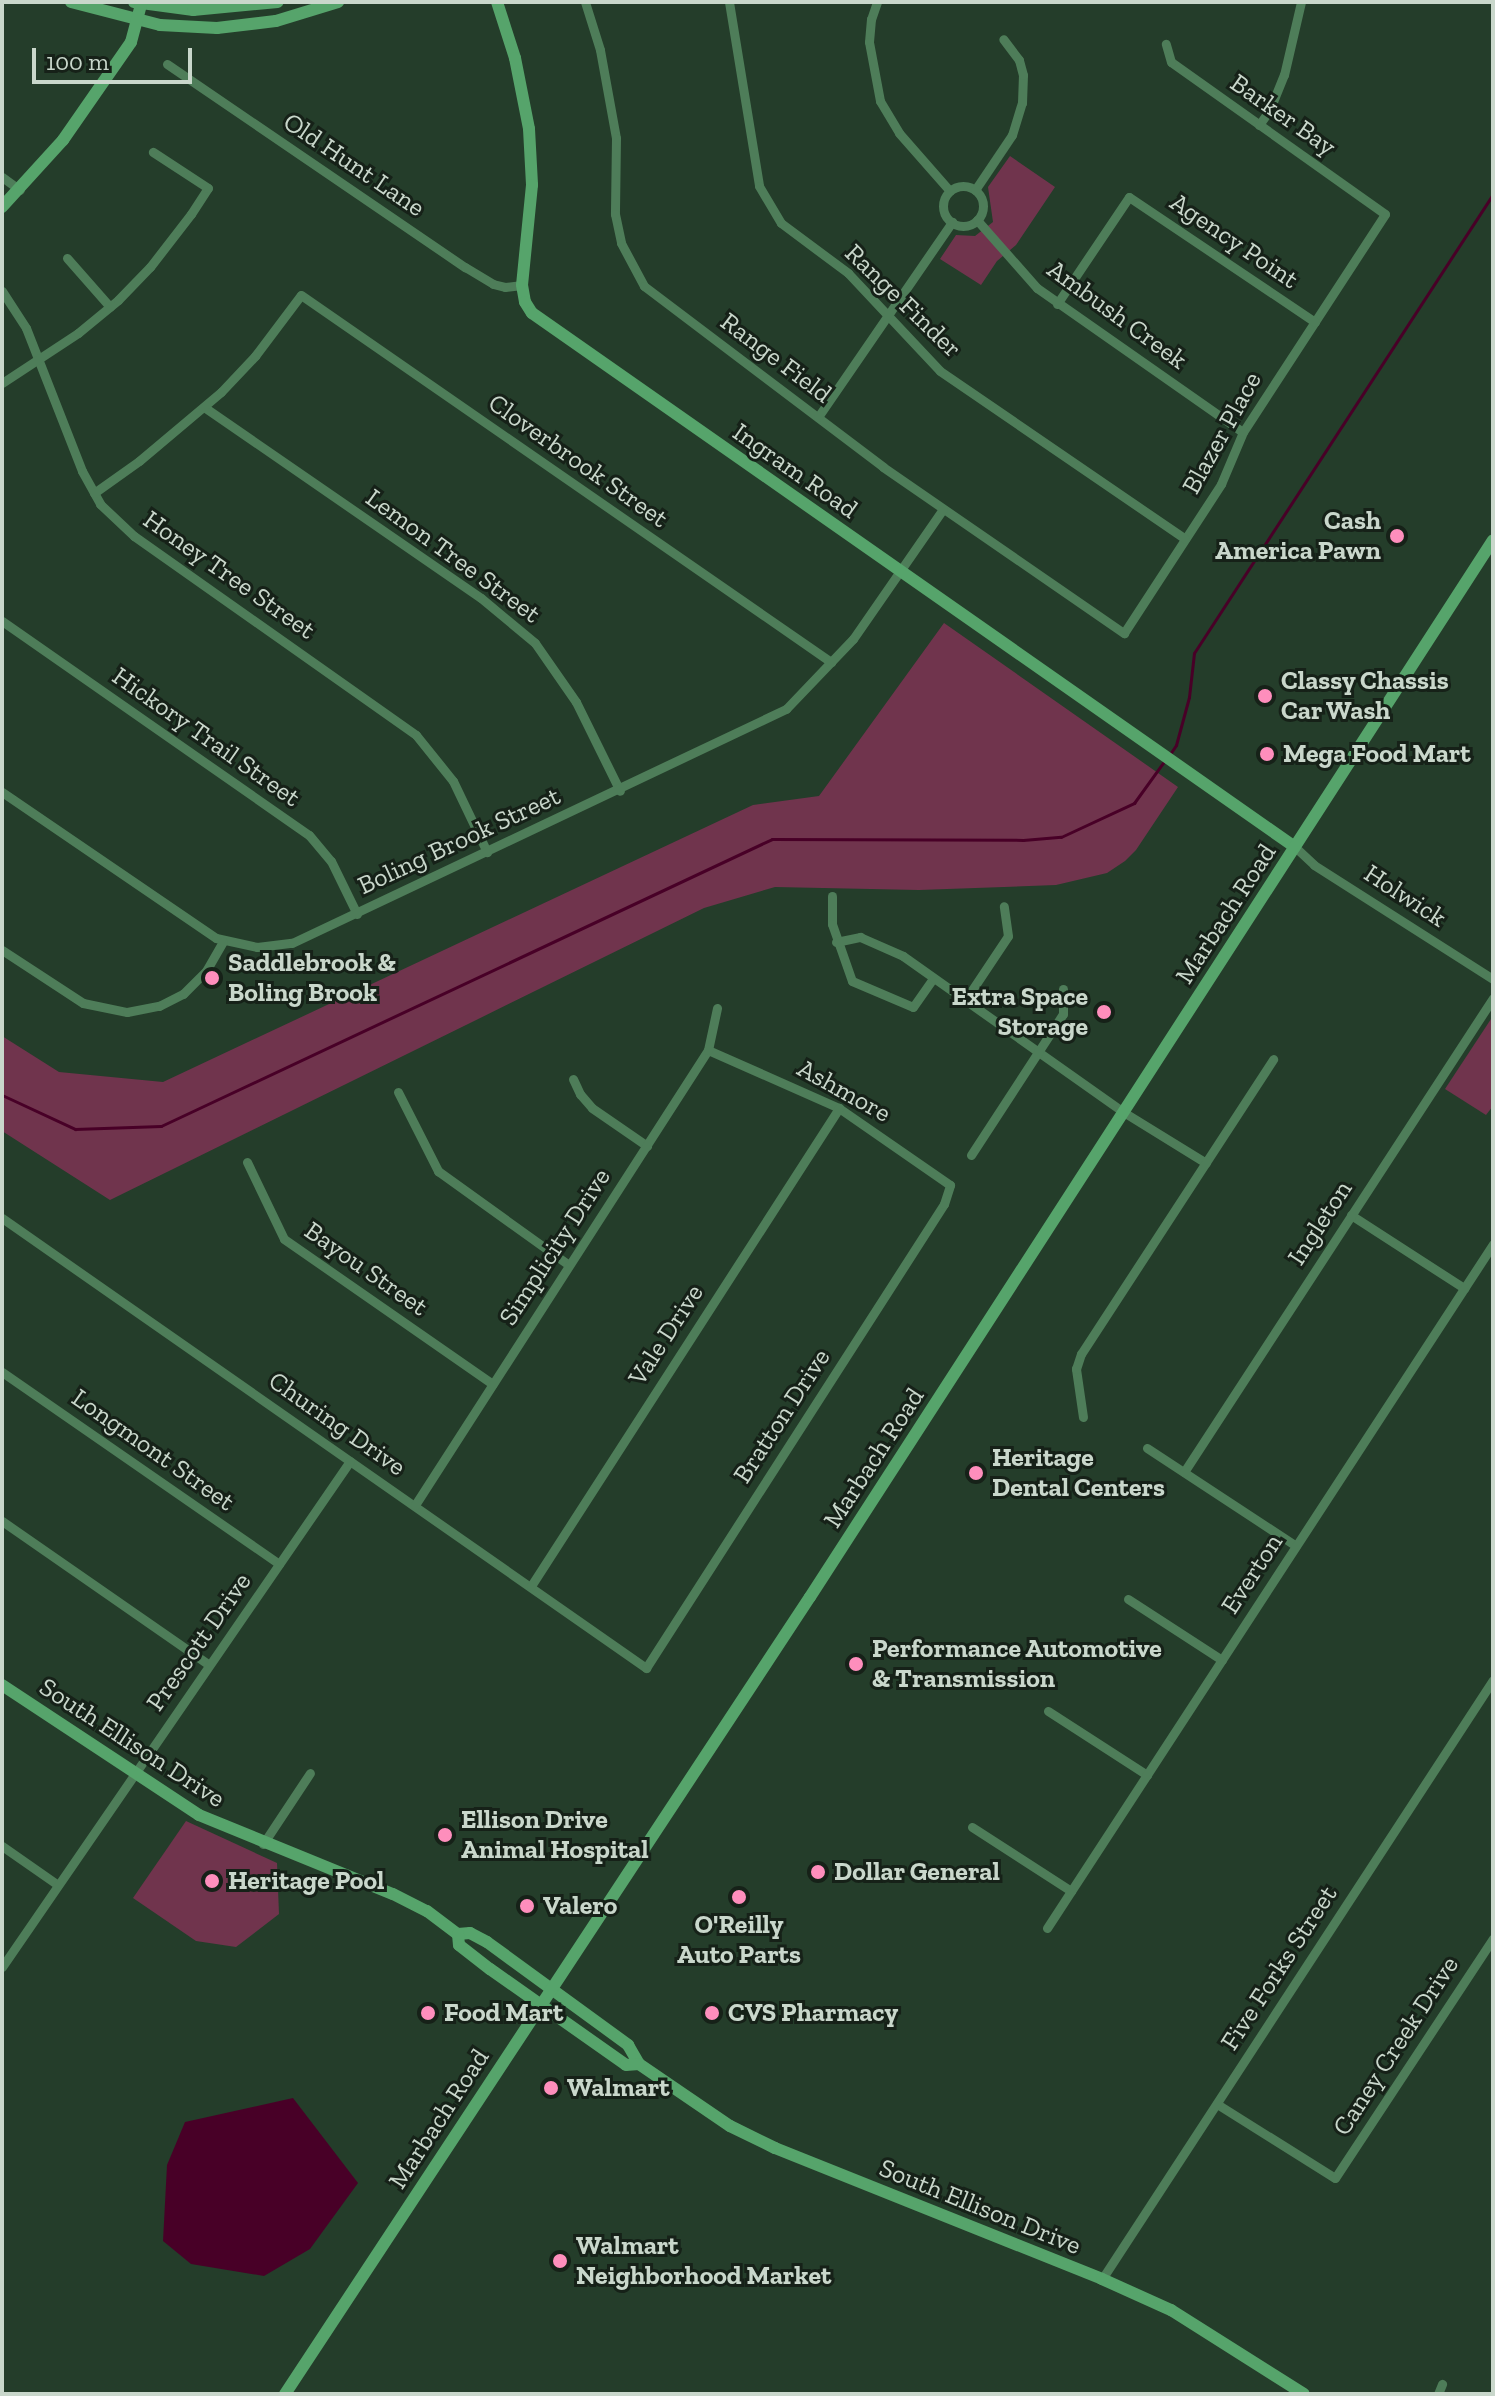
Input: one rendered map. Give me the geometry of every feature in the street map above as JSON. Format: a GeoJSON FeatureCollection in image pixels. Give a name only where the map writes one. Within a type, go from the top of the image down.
{"type":"FeatureCollection","features":[{"type":"Feature","properties":{"kind":"street"},"geometry":{"type":"LineString","coordinates":[[71,2],[138,21],[197,28],[239,27],[292,18],[338,2]]}},
{"type":"Feature","properties":{"kind":"street"},"geometry":{"type":"LineString","coordinates":[[2,207],[63,140],[131,42],[138,21],[137,3],[215,10],[278,2]]}},
{"type":"Feature","properties":{"kind":"street"},"geometry":{"type":"LineString","coordinates":[[497,2],[515,58],[529,129],[532,185],[522,285]]}},
{"type":"Feature","properties":{"kind":"street","name":"Range Field"},"geometry":{"type":"LineString","coordinates":[[585,2],[608,88],[616,138],[615,214],[621,243],[631,268],[662,303],[734,351],[943,509],[1124,633]]}},
{"type":"Feature","properties":{"kind":"street","name":"Range Finder"},"geometry":{"type":"LineString","coordinates":[[729,2],[759,186],[768,206],[798,238],[848,273],[940,371],[1185,539]]}},
{"type":"Feature","properties":{"kind":"street"},"geometry":{"type":"LineString","coordinates":[[877,2],[871,19],[869,42],[880,101],[899,133],[950,191]]}},
{"type":"Feature","properties":{"kind":"street"},"geometry":{"type":"LineString","coordinates":[[1259,125],[1270,109],[1284,75],[1301,2]]}},
{"type":"Feature","properties":{"kind":"street"},"geometry":{"type":"LineString","coordinates":[[975,190],[1012,135],[1022,103],[1023,75],[1019,60],[1003,39]]}},
{"type":"Feature","properties":{"kind":"street","name":"Barker Bay"},"geometry":{"type":"LineString","coordinates":[[1166,44],[1171,62],[1385,214]]}},
{"type":"Feature","properties":{"kind":"street","name":"Old Hunt Lane"},"geometry":{"type":"LineString","coordinates":[[167,64],[465,267],[493,284],[505,287],[522,285]]}},
{"type":"Feature","properties":{"kind":"street"},"geometry":{"type":"LineString","coordinates":[[2,383],[110,307],[150,267],[208,188],[153,152]]}},
{"type":"Feature","properties":{"kind":"street"},"geometry":{"type":"LineString","coordinates":[[2,177],[20,190]]}},
{"type":"Feature","properties":{"kind":"street"},"geometry":{"type":"LineString","coordinates":[[962,186],[975,190],[983,208],[977,220],[965,226],[952,222],[944,211],[950,191],[962,186]]}},
{"type":"Feature","properties":{"kind":"street","name":"Agency Point"},"geometry":{"type":"LineString","coordinates":[[1057,304],[1129,197],[1315,322]]}},
{"type":"Feature","properties":{"kind":"street","name":"Blazer Place"},"geometry":{"type":"LineString","coordinates":[[1124,633],[1221,484],[1243,432],[1385,214]]}},
{"type":"Feature","properties":{"kind":"street","name":"Ambush Creek"},"geometry":{"type":"LineString","coordinates":[[977,220],[1037,288],[1057,304],[1243,432]]}},
{"type":"Feature","properties":{"kind":"street"},"geometry":{"type":"LineString","coordinates":[[818,417],[952,222]]}},
{"type":"Feature","properties":{"kind":"street"},"geometry":{"type":"LineString","coordinates":[[67,258],[110,307]]}},
{"type":"Feature","properties":{"kind":"street","name":"Ingram Road"},"geometry":{"type":"LineString","coordinates":[[522,285],[528,308],[540,320],[1295,847]]}},
{"type":"Feature","properties":{"kind":"street","name":"Honey Tree Street"},"geometry":{"type":"LineString","coordinates":[[2,291],[26,328],[94,493],[113,519],[416,735],[453,781],[487,852]]}},
{"type":"Feature","properties":{"kind":"street","name":"Cloverbrook Street"},"geometry":{"type":"LineString","coordinates":[[204,407],[255,356],[301,295],[831,662]]}},
{"type":"Feature","properties":{"kind":"street"},"geometry":{"type":"LineString","coordinates":[[94,493],[204,407]]}},
{"type":"Feature","properties":{"kind":"street","name":"Lemon Tree Street"},"geometry":{"type":"LineString","coordinates":[[204,407],[481,598],[535,643],[576,702],[620,791]]}},
{"type":"Feature","properties":{"kind":"street","name":"Boling Brook Street"},"geometry":{"type":"LineString","coordinates":[[2,792],[223,941],[257,947],[284,945],[357,914],[776,716],[803,694],[853,639],[943,509]]}},
{"type":"Feature","properties":{"kind":"street","name":"Marbach Road"},"geometry":{"type":"LineString","coordinates":[[285,2394],[1125,1113],[1493,540]]}},
{"type":"Feature","properties":{"kind":"street","name":"Hickory Trail Street"},"geometry":{"type":"LineString","coordinates":[[2,621],[309,835],[331,861],[357,914]]}},
{"type":"Feature","properties":{"kind":"street","name":"Holwick"},"geometry":{"type":"LineString","coordinates":[[1295,847],[1314,865],[1493,979]]}},
{"type":"Feature","properties":{"kind":"street"},"geometry":{"type":"LineString","coordinates":[[832,896],[836,942],[852,981],[913,1007],[932,980]]}},
{"type":"Feature","properties":{"kind":"street"},"geometry":{"type":"LineString","coordinates":[[964,1002],[1008,936],[1004,906]]}},
{"type":"Feature","properties":{"kind":"street"},"geometry":{"type":"LineString","coordinates":[[836,942],[850,937],[874,941],[903,956],[932,980],[1125,1113],[1206,1163]]}},
{"type":"Feature","properties":{"kind":"street"},"geometry":{"type":"LineString","coordinates":[[2,950],[83,1003],[127,1012],[159,1006],[183,994],[206,971],[223,941]]}},
{"type":"Feature","properties":{"kind":"street"},"geometry":{"type":"LineString","coordinates":[[971,1155],[1063,1014],[1063,989]]}},
{"type":"Feature","properties":{"kind":"street","name":"Ingleton"},"geometry":{"type":"LineString","coordinates":[[1184,1472],[1493,998]]}},
{"type":"Feature","properties":{"kind":"street","name":"Simplicity Drive"},"geometry":{"type":"LineString","coordinates":[[415,1505],[708,1050],[717,1008]]}},
{"type":"Feature","properties":{"kind":"street","name":"Ashmore"},"geometry":{"type":"LineString","coordinates":[[708,1050],[839,1108],[950,1185]]}},
{"type":"Feature","properties":{"kind":"street"},"geometry":{"type":"LineString","coordinates":[[1083,1417],[1076,1369],[1081,1354],[1273,1059]]}},
{"type":"Feature","properties":{"kind":"street"},"geometry":{"type":"LineString","coordinates":[[573,1079],[592,1108],[647,1146]]}},
{"type":"Feature","properties":{"kind":"street"},"geometry":{"type":"LineString","coordinates":[[398,1092],[438,1171],[569,1265]]}},
{"type":"Feature","properties":{"kind":"street","name":"Vale Drive"},"geometry":{"type":"LineString","coordinates":[[531,1586],[839,1108]]}},
{"type":"Feature","properties":{"kind":"street","name":"Bayou Street"},"geometry":{"type":"LineString","coordinates":[[247,1162],[284,1239],[493,1384]]}},
{"type":"Feature","properties":{"kind":"street","name":"Bratton Drive"},"geometry":{"type":"LineString","coordinates":[[646,1668],[936,1217],[950,1185]]}},
{"type":"Feature","properties":{"kind":"street"},"geometry":{"type":"LineString","coordinates":[[1351,1215],[1464,1288]]}},
{"type":"Feature","properties":{"kind":"street","name":"Churing Drive"},"geometry":{"type":"LineString","coordinates":[[2,1218],[646,1668]]}},
{"type":"Feature","properties":{"kind":"street","name":"Everton"},"geometry":{"type":"LineString","coordinates":[[1047,1928],[1493,1244]]}},
{"type":"Feature","properties":{"kind":"street","name":"Longmont Street"},"geometry":{"type":"LineString","coordinates":[[2,1372],[279,1564]]}},
{"type":"Feature","properties":{"kind":"street"},"geometry":{"type":"LineString","coordinates":[[1147,1448],[1296,1546]]}},
{"type":"Feature","properties":{"kind":"street","name":"Prescott Drive"},"geometry":{"type":"LineString","coordinates":[[2,1967],[350,1461]]}},
{"type":"Feature","properties":{"kind":"street"},"geometry":{"type":"LineString","coordinates":[[2,1521],[209,1665]]}},
{"type":"Feature","properties":{"kind":"street"},"geometry":{"type":"LineString","coordinates":[[1128,1599],[1222,1660]]}},
{"type":"Feature","properties":{"kind":"street","name":"Five Forks Street"},"geometry":{"type":"LineString","coordinates":[[1102,2279],[1493,1680]]}},
{"type":"Feature","properties":{"kind":"street","name":"South Ellison Drive"},"geometry":{"type":"LineString","coordinates":[[2,1685],[133,1775],[199,1815],[263,1844],[393,1894],[427,1911],[458,1934],[470,1933],[500,1951],[628,2045],[639,2064],[730,2126],[775,2148],[1102,2279],[1171,2310],[1304,2394]]}},
{"type":"Feature","properties":{"kind":"street"},"geometry":{"type":"LineString","coordinates":[[1048,1711],[1147,1775]]}},
{"type":"Feature","properties":{"kind":"street"},"geometry":{"type":"LineString","coordinates":[[263,1844],[310,1773]]}},
{"type":"Feature","properties":{"kind":"street"},"geometry":{"type":"LineString","coordinates":[[972,1827],[1071,1891]]}},
{"type":"Feature","properties":{"kind":"street"},"geometry":{"type":"LineString","coordinates":[[2,1846],[58,1885]]}},
{"type":"Feature","properties":{"kind":"street","name":"South Ellison Drive"},"geometry":{"type":"LineString","coordinates":[[458,1934],[459,1945],[490,1969],[626,2065],[639,2064]]}},
{"type":"Feature","properties":{"kind":"street","name":"Caney Creek Drive"},"geometry":{"type":"LineString","coordinates":[[1217,2104],[1335,2178],[1493,1938]]}},
{"type":"Feature","properties":{"kind":"street"},"geometry":{"type":"LineString","coordinates":[[490,1969],[500,1951]]}},
{"type":"Feature","properties":{"kind":"shaded area"},"geometry":{"type":"Polygon","coordinates":[[[1010,156],[1055,187],[1016,245],[997,261],[981,285],[940,259],[956,235],[975,236],[993,222],[988,187],[1010,156]]]}},
{"type":"Feature","properties":{"kind":"shaded area"},"geometry":{"type":"Polygon","coordinates":[[[944,623],[1178,787],[1136,850],[1125,861],[1107,873],[1056,885],[919,890],[775,887],[704,908],[110,1200],[2,1131],[2,1036],[59,1072],[163,1082],[753,805],[819,796],[944,623]]]}},
{"type":"Feature","properties":{"kind":"shaded area"},"geometry":{"type":"Polygon","coordinates":[[[1493,1016],[1493,1106],[1486,1115],[1445,1089],[1493,1016]]]}},
{"type":"Feature","properties":{"kind":"shaded area","name":"Heritage Pool"},"geometry":{"type":"Polygon","coordinates":[[[186,1821],[277,1863],[279,1914],[236,1947],[196,1941],[133,1898],[186,1821]]]}},
{"type":"Feature","properties":{"kind":"shaded area"},"geometry":{"type":"Polygon","coordinates":[[[293,2098],[358,2183],[310,2249],[264,2276],[191,2264],[163,2241],[167,2165],[185,2122],[293,2098]]]}},
{"type":"Feature","properties":{"kind":"waterway"},"geometry":{"type":"LineString","coordinates":[[1170,754],[1176,745],[1189,697],[1194,653],[1493,194]]}},
{"type":"Feature","properties":{"kind":"waterway"},"geometry":{"type":"LineString","coordinates":[[2,1095],[75,1129],[161,1126],[772,839],[1023,840],[1061,837],[1134,803],[1165,760]]}},
{"type":"Feature","properties":{"kind":"place","name":"Cash America Pawn"},"geometry":{"type":"Point","coordinates":[1397,536]}},
{"type":"Feature","properties":{"kind":"place","name":"Classy Chassis Car Wash"},"geometry":{"type":"Point","coordinates":[1265,696]}},
{"type":"Feature","properties":{"kind":"place","name":"Mega Food Mart"},"geometry":{"type":"Point","coordinates":[1267,754]}},
{"type":"Feature","properties":{"kind":"place","name":"Saddlebrook & Boling Brook"},"geometry":{"type":"Point","coordinates":[212,978]}},
{"type":"Feature","properties":{"kind":"place","name":"Extra Space Storage"},"geometry":{"type":"Point","coordinates":[1104,1012]}},
{"type":"Feature","properties":{"kind":"place","name":"Heritage Dental Centers"},"geometry":{"type":"Point","coordinates":[976,1473]}},
{"type":"Feature","properties":{"kind":"place","name":"Performance Automotive & Transmission"},"geometry":{"type":"Point","coordinates":[856,1664]}},
{"type":"Feature","properties":{"kind":"place","name":"Ellison Drive Animal Hospital"},"geometry":{"type":"Point","coordinates":[445,1835]}},
{"type":"Feature","properties":{"kind":"place","name":"Dollar General"},"geometry":{"type":"Point","coordinates":[818,1872]}},
{"type":"Feature","properties":{"kind":"place","name":"Heritage Pool"},"geometry":{"type":"Point","coordinates":[212,1881]}},
{"type":"Feature","properties":{"kind":"place","name":"O'Reilly Auto Parts"},"geometry":{"type":"Point","coordinates":[739,1897]}},
{"type":"Feature","properties":{"kind":"place","name":"Valero"},"geometry":{"type":"Point","coordinates":[527,1906]}},
{"type":"Feature","properties":{"kind":"place","name":"Food Mart"},"geometry":{"type":"Point","coordinates":[428,2013]}},
{"type":"Feature","properties":{"kind":"place","name":"CVS Pharmacy"},"geometry":{"type":"Point","coordinates":[712,2013]}},
{"type":"Feature","properties":{"kind":"place","name":"Walmart"},"geometry":{"type":"Point","coordinates":[551,2088]}},
{"type":"Feature","properties":{"kind":"place","name":"Walmart Neighborhood Market"},"geometry":{"type":"Point","coordinates":[560,2261]}}]}
